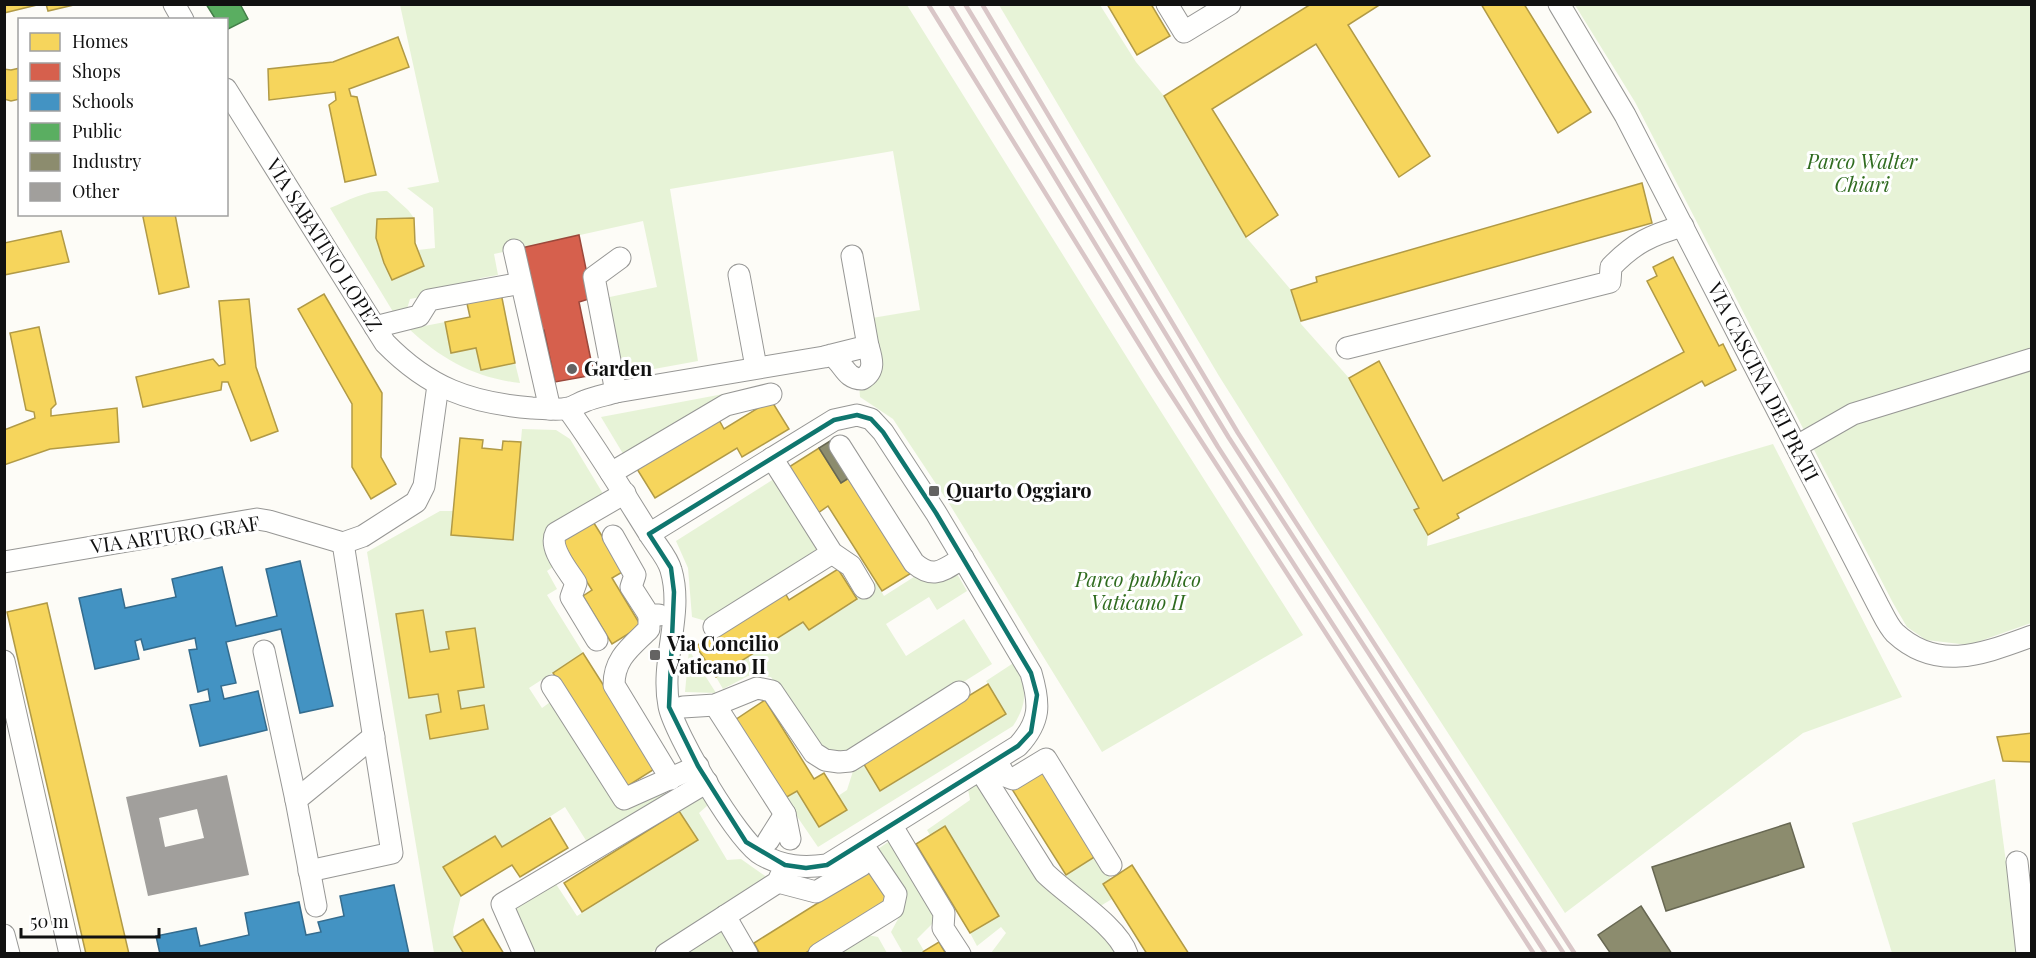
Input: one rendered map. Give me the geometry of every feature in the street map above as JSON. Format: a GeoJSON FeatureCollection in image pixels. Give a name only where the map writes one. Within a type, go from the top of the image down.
{"type":"FeatureCollection","features":[{"type":"Feature","properties":{"kind":"street"},"geometry":{"type":"LineString","coordinates":[[174,4],[182,18]]}},
{"type":"Feature","properties":{"kind":"street"},"geometry":{"type":"LineString","coordinates":[[1167,4],[1184,32],[1230,4]]}},
{"type":"Feature","properties":{"kind":"street","name":"VIA CASCINA DEI PRATI"},"geometry":{"type":"LineString","coordinates":[[1559,4],[1625,115],[1878,605],[1895,632],[1931,654],[1956,657],[1984,654],[2031,636]]}},
{"type":"Feature","properties":{"kind":"street","name":"VIA SABATINO LOPEZ"},"geometry":{"type":"LineString","coordinates":[[228,92],[385,343],[401,360],[438,385],[464,397],[520,407],[559,409],[616,392],[827,356],[868,346]]}},
{"type":"Feature","properties":{"kind":"street"},"geometry":{"type":"LineString","coordinates":[[1347,348],[1610,282],[1611,267],[1627,250],[1652,235],[1683,226]]}},
{"type":"Feature","properties":{"kind":"street"},"geometry":{"type":"LineString","coordinates":[[514,249],[559,409],[611,472],[625,493],[649,534],[671,568],[674,592],[667,684],[669,707],[679,734],[702,774],[750,846],[760,854],[785,866],[806,868],[827,865],[1018,746],[1031,732],[1036,715],[1037,695],[1031,673],[963,558],[883,432],[871,419],[857,415],[834,420],[649,534]]}},
{"type":"Feature","properties":{"kind":"street"},"geometry":{"type":"LineString","coordinates":[[827,356],[839,360],[852,378],[862,379],[871,372],[872,365],[852,256]]}},
{"type":"Feature","properties":{"kind":"street"},"geometry":{"type":"LineString","coordinates":[[616,392],[594,277],[620,258]]}},
{"type":"Feature","properties":{"kind":"street"},"geometry":{"type":"LineString","coordinates":[[739,275],[756,367]]}},
{"type":"Feature","properties":{"kind":"street"},"geometry":{"type":"LineString","coordinates":[[375,327],[419,316],[429,300],[516,284]]}},
{"type":"Feature","properties":{"kind":"street"},"geometry":{"type":"LineString","coordinates":[[1797,446],[1853,414],[2031,359]]}},
{"type":"Feature","properties":{"kind":"street"},"geometry":{"type":"LineString","coordinates":[[309,871],[392,853],[343,543],[363,536],[416,502],[420,496],[424,486],[438,385]]}},
{"type":"Feature","properties":{"kind":"street"},"geometry":{"type":"LineString","coordinates":[[611,472],[726,405],[771,394]]}},
{"type":"Feature","properties":{"kind":"street"},"geometry":{"type":"LineString","coordinates":[[840,446],[914,562],[923,570],[933,573],[943,571],[963,558]]}},
{"type":"Feature","properties":{"kind":"street"},"geometry":{"type":"LineString","coordinates":[[772,458],[832,553],[851,566],[864,588]]}},
{"type":"Feature","properties":{"kind":"street"},"geometry":{"type":"LineString","coordinates":[[597,640],[572,597],[576,583],[554,547],[553,539],[556,533],[625,493]]}},
{"type":"Feature","properties":{"kind":"street","name":"VIA ARTURO GRAF"},"geometry":{"type":"LineString","coordinates":[[4,561],[257,519],[343,543]]}},
{"type":"Feature","properties":{"kind":"street"},"geometry":{"type":"LineString","coordinates":[[613,536],[634,575],[631,587],[654,615],[649,629],[617,664],[614,686],[671,778]]}},
{"type":"Feature","properties":{"kind":"street"},"geometry":{"type":"LineString","coordinates":[[714,627],[832,553]]}},
{"type":"Feature","properties":{"kind":"street"},"geometry":{"type":"LineString","coordinates":[[264,651],[316,906]]}},
{"type":"Feature","properties":{"kind":"street"},"geometry":{"type":"LineString","coordinates":[[4,661],[70,954]]}},
{"type":"Feature","properties":{"kind":"street"},"geometry":{"type":"LineString","coordinates":[[552,686],[624,799],[671,778],[702,774]]}},
{"type":"Feature","properties":{"kind":"street"},"geometry":{"type":"LineString","coordinates":[[683,707],[715,705],[757,688],[772,691],[814,753],[825,760],[839,762],[850,761],[959,692]]}},
{"type":"Feature","properties":{"kind":"street"},"geometry":{"type":"LineString","coordinates":[[715,705],[785,814],[790,839]]}},
{"type":"Feature","properties":{"kind":"street"},"geometry":{"type":"LineString","coordinates":[[296,800],[374,736]]}},
{"type":"Feature","properties":{"kind":"street"},"geometry":{"type":"LineString","coordinates":[[988,765],[1005,776],[1013,778],[1046,759],[1111,865]]}},
{"type":"Feature","properties":{"kind":"street"},"geometry":{"type":"LineString","coordinates":[[988,765],[1045,873],[1112,931],[1127,954]]}},
{"type":"Feature","properties":{"kind":"street"},"geometry":{"type":"LineString","coordinates":[[524,954],[502,904],[702,774]]}},
{"type":"Feature","properties":{"kind":"street"},"geometry":{"type":"LineString","coordinates":[[768,841],[785,814]]}},
{"type":"Feature","properties":{"kind":"street"},"geometry":{"type":"LineString","coordinates":[[896,833],[944,913],[944,927],[960,954]]}},
{"type":"Feature","properties":{"kind":"street"},"geometry":{"type":"LineString","coordinates":[[666,954],[779,879],[816,892],[864,858],[896,894],[893,909],[819,954]]}},
{"type":"Feature","properties":{"kind":"street"},"geometry":{"type":"LineString","coordinates":[[2017,862],[2027,954]]}},
{"type":"Feature","properties":{"kind":"street"},"geometry":{"type":"LineString","coordinates":[[725,916],[747,954]]}},
{"type":"Feature","properties":{"kind":"street"},"geometry":{"type":"LineString","coordinates":[[4,935],[9,954]]}},
{"type":"Feature","properties":{"kind":"highlighted area"},"geometry":{"type":"Polygon","coordinates":[[[857,415],[871,419],[883,432],[936,513],[1031,673],[1037,695],[1031,732],[1018,746],[827,865],[806,868],[785,865],[746,842],[698,766],[669,707],[674,592],[671,568],[649,534],[834,420],[857,415]]]}},
{"type":"Feature","properties":{"kind":"green space","name":"Parco pubblico Vaticano II"},"geometry":{"type":"Polygon","coordinates":[[[400,5],[907,5],[1303,635],[1102,752],[950,505],[893,419],[860,397],[859,383],[881,373],[872,318],[920,310],[893,151],[670,189],[698,361],[621,375],[605,298],[657,287],[643,221],[494,254],[498,275],[481,278],[462,289],[410,299],[406,312],[395,315],[330,208],[365,194],[387,191],[408,210],[414,218],[377,219],[380,250],[392,279],[424,266],[418,250],[435,248],[433,208],[407,188],[439,182],[400,5]]]}},
{"type":"Feature","properties":{"kind":"green space"},"geometry":{"type":"Polygon","coordinates":[[[999,5],[1100,5],[1136,62],[1164,96],[1246,237],[1291,290],[1301,324],[1349,378],[1419,508],[1414,510],[1428,535],[1427,546],[1773,444],[1902,697],[1803,733],[1565,913],[1316,530],[1219,376],[999,5]]]}},
{"type":"Feature","properties":{"kind":"green space","name":"Parco Walter Chiari"},"geometry":{"type":"Polygon","coordinates":[[[1575,5],[2031,5],[2031,623],[1969,645],[1926,640],[1907,627],[1635,102],[1575,5]]]}},
{"type":"Feature","properties":{"kind":"green space"},"geometry":{"type":"Polygon","coordinates":[[[445,322],[451,353],[476,348],[515,363],[520,383],[474,372],[446,358],[409,329],[445,322]]]}},
{"type":"Feature","properties":{"kind":"green space"},"geometry":{"type":"Polygon","coordinates":[[[734,392],[625,457],[601,417],[734,392]]]}},
{"type":"Feature","properties":{"kind":"green space"},"geometry":{"type":"Polygon","coordinates":[[[522,429],[556,430],[570,439],[605,497],[545,530],[543,547],[557,564],[547,571],[557,589],[547,595],[583,653],[529,688],[542,708],[553,700],[623,809],[664,790],[667,794],[587,842],[565,807],[502,847],[494,836],[444,867],[461,896],[453,930],[454,937],[464,953],[434,953],[367,552],[440,511],[453,511],[452,535],[512,540],[522,429]],[[396,615],[409,698],[438,694],[441,712],[426,715],[430,738],[488,729],[484,706],[461,709],[458,691],[484,686],[475,628],[447,632],[449,649],[430,652],[396,615]]]}},
{"type":"Feature","properties":{"kind":"green space"},"geometry":{"type":"Polygon","coordinates":[[[777,477],[824,553],[713,623],[692,617],[688,568],[676,541],[777,477]]]}},
{"type":"Feature","properties":{"kind":"green space"},"geometry":{"type":"Polygon","coordinates":[[[956,572],[967,591],[937,610],[929,597],[886,624],[906,656],[964,619],[992,664],[851,753],[835,754],[819,747],[771,677],[748,676],[723,689],[716,677],[803,622],[809,630],[857,600],[854,595],[876,582],[884,596],[917,575],[956,572]]]}},
{"type":"Feature","properties":{"kind":"green space"},"geometry":{"type":"Polygon","coordinates":[[[689,650],[716,693],[685,692],[689,650]]]}},
{"type":"Feature","properties":{"kind":"green space"},"geometry":{"type":"Polygon","coordinates":[[[1015,662],[1022,680],[1024,702],[1013,726],[818,847],[785,799],[797,791],[820,827],[847,810],[838,796],[847,790],[855,765],[862,761],[881,791],[1006,714],[986,681],[1015,662]]]}},
{"type":"Feature","properties":{"kind":"green space"},"geometry":{"type":"Polygon","coordinates":[[[1995,779],[2018,953],[1892,953],[1852,823],[1995,779]]]}},
{"type":"Feature","properties":{"kind":"green space"},"geometry":{"type":"Polygon","coordinates":[[[976,782],[1058,893],[1120,953],[991,953],[1006,933],[1001,927],[977,946],[970,933],[999,915],[945,827],[930,835],[927,830],[970,800],[968,789],[976,782]]]}},
{"type":"Feature","properties":{"kind":"green space"},"geometry":{"type":"Polygon","coordinates":[[[702,793],[708,805],[699,813],[727,860],[741,859],[768,878],[650,953],[535,953],[514,905],[554,881],[577,916],[697,840],[677,808],[702,793]]]}},
{"type":"Feature","properties":{"kind":"green space"},"geometry":{"type":"Polygon","coordinates":[[[891,840],[933,908],[933,923],[917,939],[924,951],[921,953],[903,953],[891,932],[904,908],[902,887],[878,849],[891,840]]]}},
{"type":"Feature","properties":{"kind":"green space"},"geometry":{"type":"Polygon","coordinates":[[[1096,856],[1111,879],[1103,884],[1112,899],[1097,908],[1073,886],[1066,875],[1096,856]]]}},
{"type":"Feature","properties":{"kind":"green space"},"geometry":{"type":"Polygon","coordinates":[[[722,928],[738,954],[683,954],[722,928]]]}},
{"type":"Feature","properties":{"kind":"green space"},"geometry":{"type":"Polygon","coordinates":[[[862,934],[878,937],[887,953],[831,954],[862,934]]]}},
{"type":"Feature","properties":{"kind":"building: Homes"},"geometry":{"type":"Polygon","coordinates":[[[4,4],[41,4],[4,13],[4,4]]]}},
{"type":"Feature","properties":{"kind":"building: Homes"},"geometry":{"type":"Polygon","coordinates":[[[46,4],[78,4],[48,11],[46,4]]]}},
{"type":"Feature","properties":{"kind":"building: Homes"},"geometry":{"type":"Polygon","coordinates":[[[1107,4],[1151,4],[1170,36],[1137,55],[1107,4]]]}},
{"type":"Feature","properties":{"kind":"building: Homes"},"geometry":{"type":"Polygon","coordinates":[[[1311,4],[1381,4],[1348,25],[1430,156],[1399,177],[1316,44],[1212,109],[1278,215],[1246,237],[1164,96],[1311,4]]]}},
{"type":"Feature","properties":{"kind":"building: Homes"},"geometry":{"type":"Polygon","coordinates":[[[1481,4],[1524,4],[1591,112],[1558,133],[1481,4]]]}},
{"type":"Feature","properties":{"kind":"building: Homes"},"geometry":{"type":"Polygon","coordinates":[[[398,37],[409,67],[349,89],[351,96],[357,97],[376,175],[345,182],[329,105],[336,100],[335,92],[269,100],[268,69],[333,62],[398,37]]]}},
{"type":"Feature","properties":{"kind":"building: Homes"},"geometry":{"type":"Polygon","coordinates":[[[18,68],[18,99],[11,101],[4,99],[4,69],[18,68]]]}},
{"type":"Feature","properties":{"kind":"building: Homes"},"geometry":{"type":"Polygon","coordinates":[[[1642,183],[1652,223],[1301,321],[1291,290],[1317,282],[1316,277],[1642,183]]]}},
{"type":"Feature","properties":{"kind":"building: Homes"},"geometry":{"type":"Polygon","coordinates":[[[175,216],[189,287],[159,294],[143,217],[175,216]]]}},
{"type":"Feature","properties":{"kind":"building: Homes"},"geometry":{"type":"Polygon","coordinates":[[[414,218],[415,243],[424,266],[392,280],[376,238],[377,219],[414,218]]]}},
{"type":"Feature","properties":{"kind":"building: Homes"},"geometry":{"type":"Polygon","coordinates":[[[61,231],[69,262],[4,275],[4,243],[61,231]]]}},
{"type":"Feature","properties":{"kind":"building: Homes"},"geometry":{"type":"Polygon","coordinates":[[[1673,257],[1719,346],[1723,344],[1736,370],[1705,386],[1702,381],[1457,514],[1459,518],[1428,535],[1414,510],[1419,508],[1349,378],[1379,361],[1443,481],[1684,352],[1647,281],[1657,276],[1653,267],[1673,257]]]}},
{"type":"Feature","properties":{"kind":"building: Homes"},"geometry":{"type":"Polygon","coordinates":[[[501,293],[515,363],[481,370],[476,348],[451,353],[445,322],[470,317],[466,299],[501,293]]]}},
{"type":"Feature","properties":{"kind":"building: Homes"},"geometry":{"type":"Polygon","coordinates":[[[324,294],[382,393],[381,457],[396,484],[371,499],[352,467],[352,404],[298,309],[324,294]]]}},
{"type":"Feature","properties":{"kind":"building: Homes"},"geometry":{"type":"Polygon","coordinates":[[[249,299],[256,367],[278,431],[251,441],[228,382],[222,382],[221,390],[143,407],[136,377],[213,359],[219,366],[225,364],[219,301],[249,299]]]}},
{"type":"Feature","properties":{"kind":"building: Homes"},"geometry":{"type":"Polygon","coordinates":[[[39,327],[56,404],[51,409],[51,416],[117,408],[119,442],[50,449],[4,465],[4,430],[35,418],[34,412],[26,410],[10,333],[39,327]]]}},
{"type":"Feature","properties":{"kind":"building: Homes"},"geometry":{"type":"Polygon","coordinates":[[[771,400],[789,429],[742,457],[737,448],[655,498],[637,469],[718,418],[724,429],[771,400]]]}},
{"type":"Feature","properties":{"kind":"building: Homes"},"geometry":{"type":"Polygon","coordinates":[[[460,438],[483,440],[482,448],[502,450],[503,441],[521,442],[513,540],[451,535],[460,438]]]}},
{"type":"Feature","properties":{"kind":"building: Homes"},"geometry":{"type":"Polygon","coordinates":[[[819,448],[841,483],[852,476],[913,572],[882,591],[828,506],[818,513],[789,467],[819,448]]]}},
{"type":"Feature","properties":{"kind":"building: Homes"},"geometry":{"type":"Polygon","coordinates":[[[592,520],[624,571],[612,578],[641,626],[612,644],[583,596],[592,590],[560,539],[592,520]]]}},
{"type":"Feature","properties":{"kind":"building: Homes"},"geometry":{"type":"Polygon","coordinates":[[[838,569],[857,599],[809,630],[803,622],[716,677],[696,646],[784,591],[789,600],[838,569]]]}},
{"type":"Feature","properties":{"kind":"building: Homes"},"geometry":{"type":"Polygon","coordinates":[[[47,603],[129,954],[86,954],[7,612],[47,603]]]}},
{"type":"Feature","properties":{"kind":"building: Homes"},"geometry":{"type":"Polygon","coordinates":[[[423,610],[430,652],[449,649],[446,632],[475,628],[484,687],[458,691],[461,709],[484,705],[488,729],[430,739],[426,715],[441,712],[438,694],[409,698],[396,614],[423,610]]]}},
{"type":"Feature","properties":{"kind":"building: Homes"},"geometry":{"type":"Polygon","coordinates":[[[583,653],[656,768],[626,787],[553,673],[583,653]]]}},
{"type":"Feature","properties":{"kind":"building: Homes"},"geometry":{"type":"Polygon","coordinates":[[[988,684],[1006,714],[880,791],[862,761],[988,684]]]}},
{"type":"Feature","properties":{"kind":"building: Homes"},"geometry":{"type":"Polygon","coordinates":[[[765,700],[814,779],[824,773],[847,810],[819,827],[797,791],[785,798],[735,720],[765,700]]]}},
{"type":"Feature","properties":{"kind":"building: Homes"},"geometry":{"type":"Polygon","coordinates":[[[2032,733],[2032,762],[2003,761],[1997,737],[2032,733]]]}},
{"type":"Feature","properties":{"kind":"building: Homes"},"geometry":{"type":"Polygon","coordinates":[[[1041,767],[1096,856],[1066,875],[1010,786],[1041,767]]]}},
{"type":"Feature","properties":{"kind":"building: Homes"},"geometry":{"type":"Polygon","coordinates":[[[679,811],[698,840],[582,912],[564,883],[679,811]]]}},
{"type":"Feature","properties":{"kind":"building: Homes"},"geometry":{"type":"Polygon","coordinates":[[[550,818],[568,848],[520,877],[512,865],[461,896],[443,867],[495,836],[502,847],[550,818]]]}},
{"type":"Feature","properties":{"kind":"building: Homes"},"geometry":{"type":"Polygon","coordinates":[[[945,826],[999,916],[970,933],[916,844],[945,826]]]}},
{"type":"Feature","properties":{"kind":"building: Homes"},"geometry":{"type":"Polygon","coordinates":[[[1132,865],[1189,954],[1147,954],[1103,884],[1132,865]]]}},
{"type":"Feature","properties":{"kind":"building: Homes"},"geometry":{"type":"Polygon","coordinates":[[[869,871],[888,901],[804,954],[760,954],[754,943],[869,871]]]}},
{"type":"Feature","properties":{"kind":"building: Homes"},"geometry":{"type":"Polygon","coordinates":[[[483,919],[504,954],[464,954],[454,937],[483,919]]]}},
{"type":"Feature","properties":{"kind":"building: Homes"},"geometry":{"type":"Polygon","coordinates":[[[939,942],[946,954],[921,954],[924,951],[939,942]]]}},
{"type":"Feature","properties":{"kind":"building: Shops"},"geometry":{"type":"Polygon","coordinates":[[[579,235],[592,298],[579,302],[594,375],[555,382],[544,330],[538,331],[521,248],[579,235]]]}},
{"type":"Feature","properties":{"kind":"building: Schools"},"geometry":{"type":"Polygon","coordinates":[[[300,561],[333,706],[300,713],[281,629],[226,642],[236,683],[221,686],[224,699],[258,691],[267,730],[200,746],[190,705],[210,701],[208,689],[198,692],[189,650],[197,649],[195,638],[144,650],[141,639],[135,641],[139,659],[95,669],[79,598],[121,589],[125,608],[176,597],[172,579],[222,567],[236,626],[277,616],[266,569],[300,561]]]}},
{"type":"Feature","properties":{"kind":"building: Schools"},"geometry":{"type":"Polygon","coordinates":[[[394,885],[409,954],[160,954],[156,936],[196,928],[200,946],[249,935],[245,913],[299,902],[306,935],[321,932],[318,922],[344,916],[340,896],[394,885]]]}},
{"type":"Feature","properties":{"kind":"building: Public"},"geometry":{"type":"Polygon","coordinates":[[[206,4],[240,4],[248,19],[228,29],[228,18],[215,18],[206,4]]]}},
{"type":"Feature","properties":{"kind":"building: Industry"},"geometry":{"type":"Polygon","coordinates":[[[830,441],[852,476],[841,483],[819,448],[830,441]]]}},
{"type":"Feature","properties":{"kind":"building: Industry"},"geometry":{"type":"Polygon","coordinates":[[[1790,823],[1804,867],[1666,911],[1652,867],[1790,823]]]}},
{"type":"Feature","properties":{"kind":"building: Industry"},"geometry":{"type":"Polygon","coordinates":[[[1641,906],[1672,954],[1611,954],[1598,935],[1641,906]]]}},
{"type":"Feature","properties":{"kind":"building: Other"},"geometry":{"type":"Polygon","coordinates":[[[227,775],[249,875],[148,896],[126,797],[227,775]],[[197,809],[159,818],[165,847],[204,838],[197,809]]]}},
{"type":"Feature","properties":{"kind":"railway"},"geometry":{"type":"LineString","coordinates":[[928,4],[1157,373],[1534,954]]}},
{"type":"Feature","properties":{"kind":"railway"},"geometry":{"type":"LineString","coordinates":[[950,4],[1218,447],[1546,954]]}},
{"type":"Feature","properties":{"kind":"railway"},"geometry":{"type":"LineString","coordinates":[[965,4],[1229,438],[1564,954]]}},
{"type":"Feature","properties":{"kind":"railway"},"geometry":{"type":"LineString","coordinates":[[982,4],[1238,433],[1575,954]]}},
{"type":"Feature","properties":{"kind":"place","name":"Garden"},"geometry":{"type":"Point","coordinates":[572,369]}},
{"type":"Feature","properties":{"kind":"place","name":"Quarto Oggiaro"},"geometry":{"type":"Point","coordinates":[934,491]}},
{"type":"Feature","properties":{"kind":"place","name":"Via Concilio Vaticano II"},"geometry":{"type":"Point","coordinates":[655,655]}}]}
